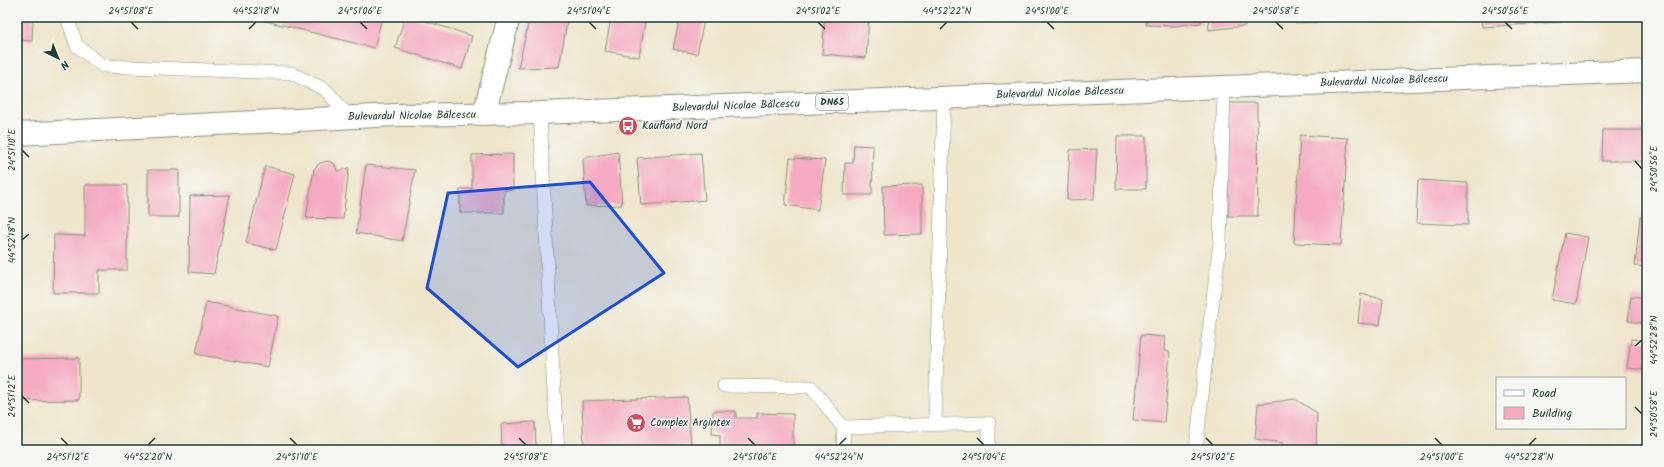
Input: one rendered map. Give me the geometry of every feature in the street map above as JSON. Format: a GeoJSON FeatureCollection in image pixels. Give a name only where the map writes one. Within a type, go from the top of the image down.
{"type":"FeatureCollection","features":[{"type":"Feature","properties":{"kind":"main road"},"geometry":{"type":"LineString","coordinates":[[484,114],[509,17]]}},
{"type":"Feature","properties":{"kind":"main road","name":"Bulevardul Nicolae Bălcescu"},"geometry":{"type":"LineString","coordinates":[[17,134],[396,114],[540,113],[1647,71]]}},
{"type":"Feature","properties":{"kind":"lane"},"geometry":{"type":"LineString","coordinates":[[67,17],[77,46],[103,66],[291,72],[326,90],[349,117]]}},
{"type":"Feature","properties":{"kind":"lane"},"geometry":{"type":"LineString","coordinates":[[1196,450],[1220,242],[1224,87]]}},
{"type":"Feature","properties":{"kind":"lane"},"geometry":{"type":"LineString","coordinates":[[935,424],[944,98]]}},
{"type":"Feature","properties":{"kind":"lane"},"geometry":{"type":"LineString","coordinates":[[540,113],[558,450]]}},
{"type":"Feature","properties":{"kind":"lane"},"geometry":{"type":"LineString","coordinates":[[724,386],[811,387],[843,427],[844,450]]}},
{"type":"Feature","properties":{"kind":"lane"},"geometry":{"type":"LineString","coordinates":[[843,427],[988,423],[989,450]]}},
{"type":"Feature","properties":{"kind":"highlighted area"},"geometry":{"type":"Polygon","coordinates":[[[590,182],[664,273],[518,367],[427,288],[448,193],[590,182]]]}},
{"type":"Feature","properties":{"kind":"building"},"geometry":{"type":"Polygon","coordinates":[[[17,17],[33,17],[32,41],[17,40],[17,17]]]}},
{"type":"Feature","properties":{"kind":"building"},"geometry":{"type":"Polygon","coordinates":[[[250,17],[382,17],[374,48],[250,17]]]}},
{"type":"Feature","properties":{"kind":"building"},"geometry":{"type":"Polygon","coordinates":[[[405,17],[413,17],[472,36],[462,69],[395,48],[405,17]]]}},
{"type":"Feature","properties":{"kind":"building"},"geometry":{"type":"Polygon","coordinates":[[[530,17],[568,17],[559,67],[518,68],[530,17]]]}},
{"type":"Feature","properties":{"kind":"building"},"geometry":{"type":"Polygon","coordinates":[[[611,17],[646,17],[639,57],[605,51],[611,17]]]}},
{"type":"Feature","properties":{"kind":"building"},"geometry":{"type":"Polygon","coordinates":[[[680,17],[691,17],[704,20],[697,54],[673,49],[680,17]]]}},
{"type":"Feature","properties":{"kind":"building"},"geometry":{"type":"Polygon","coordinates":[[[825,17],[869,17],[866,58],[822,54],[825,17]]]}},
{"type":"Feature","properties":{"kind":"building"},"geometry":{"type":"Polygon","coordinates":[[[1146,17],[1201,17],[1201,23],[1174,26],[1146,25],[1146,17]]]}},
{"type":"Feature","properties":{"kind":"building"},"geometry":{"type":"Polygon","coordinates":[[[1208,17],[1244,17],[1245,26],[1209,30],[1208,17]]]}},
{"type":"Feature","properties":{"kind":"building"},"geometry":{"type":"Polygon","coordinates":[[[1295,17],[1320,17],[1320,22],[1295,23],[1295,17]]]}},
{"type":"Feature","properties":{"kind":"building"},"geometry":{"type":"Polygon","coordinates":[[[1481,17],[1560,17],[1561,22],[1482,27],[1481,17]]]}},
{"type":"Feature","properties":{"kind":"building"},"geometry":{"type":"Polygon","coordinates":[[[1227,103],[1257,103],[1258,216],[1228,216],[1227,103]]]}},
{"type":"Feature","properties":{"kind":"building"},"geometry":{"type":"Polygon","coordinates":[[[1603,130],[1647,130],[1647,161],[1602,161],[1603,130]]]}},
{"type":"Feature","properties":{"kind":"building"},"geometry":{"type":"Polygon","coordinates":[[[1300,135],[1348,138],[1341,245],[1294,243],[1300,135]]]}},
{"type":"Feature","properties":{"kind":"building"},"geometry":{"type":"Polygon","coordinates":[[[1117,136],[1146,136],[1146,189],[1116,189],[1117,136]]]}},
{"type":"Feature","properties":{"kind":"building"},"geometry":{"type":"Polygon","coordinates":[[[854,145],[873,146],[872,195],[844,195],[845,163],[853,163],[854,145]]]}},
{"type":"Feature","properties":{"kind":"building"},"geometry":{"type":"Polygon","coordinates":[[[1097,149],[1094,199],[1067,200],[1070,150],[1097,149]]]}},
{"type":"Feature","properties":{"kind":"building"},"geometry":{"type":"Polygon","coordinates":[[[618,152],[622,205],[586,206],[583,158],[618,152]]]}},
{"type":"Feature","properties":{"kind":"building"},"geometry":{"type":"Polygon","coordinates":[[[701,153],[705,200],[641,205],[637,158],[701,153]]]}},
{"type":"Feature","properties":{"kind":"building"},"geometry":{"type":"Polygon","coordinates":[[[513,154],[513,190],[504,190],[504,213],[460,213],[460,189],[472,189],[472,155],[513,154]]]}},
{"type":"Feature","properties":{"kind":"building"},"geometry":{"type":"Polygon","coordinates":[[[790,158],[825,160],[818,210],[785,205],[790,158]]]}},
{"type":"Feature","properties":{"kind":"building"},"geometry":{"type":"Polygon","coordinates":[[[328,161],[335,164],[337,171],[349,168],[343,219],[306,218],[314,169],[320,163],[328,161]]]}},
{"type":"Feature","properties":{"kind":"building"},"geometry":{"type":"Polygon","coordinates":[[[366,165],[415,170],[402,241],[356,233],[366,165]]]}},
{"type":"Feature","properties":{"kind":"building"},"geometry":{"type":"Polygon","coordinates":[[[265,166],[295,174],[276,250],[246,243],[265,166]]]}},
{"type":"Feature","properties":{"kind":"building"},"geometry":{"type":"Polygon","coordinates":[[[148,170],[179,170],[179,217],[148,217],[148,170]]]}},
{"type":"Feature","properties":{"kind":"building"},"geometry":{"type":"Polygon","coordinates":[[[1418,180],[1468,183],[1468,225],[1416,223],[1418,180]]]}},
{"type":"Feature","properties":{"kind":"building"},"geometry":{"type":"Polygon","coordinates":[[[85,185],[127,185],[127,270],[99,270],[99,293],[53,293],[54,235],[85,236],[85,185]]]}},
{"type":"Feature","properties":{"kind":"building"},"geometry":{"type":"Polygon","coordinates":[[[922,185],[922,234],[884,235],[883,186],[922,185]]]}},
{"type":"Feature","properties":{"kind":"building"},"geometry":{"type":"Polygon","coordinates":[[[230,195],[214,274],[189,272],[190,196],[230,195]]]}},
{"type":"Feature","properties":{"kind":"building"},"geometry":{"type":"Polygon","coordinates":[[[1640,217],[1647,218],[1647,267],[1635,266],[1640,217]]]}},
{"type":"Feature","properties":{"kind":"building"},"geometry":{"type":"Polygon","coordinates":[[[1565,233],[1588,237],[1576,304],[1552,300],[1565,233]]]}},
{"type":"Feature","properties":{"kind":"building"},"geometry":{"type":"Polygon","coordinates":[[[1361,294],[1383,299],[1380,325],[1358,323],[1361,294]]]}},
{"type":"Feature","properties":{"kind":"building"},"geometry":{"type":"Polygon","coordinates":[[[1631,296],[1647,298],[1647,324],[1628,321],[1631,296]]]}},
{"type":"Feature","properties":{"kind":"building"},"geometry":{"type":"Polygon","coordinates":[[[206,302],[278,316],[268,367],[196,354],[206,302]]]}},
{"type":"Feature","properties":{"kind":"building"},"geometry":{"type":"Polygon","coordinates":[[[1141,335],[1165,337],[1164,351],[1170,352],[1164,423],[1133,420],[1141,335]]]}},
{"type":"Feature","properties":{"kind":"building"},"geometry":{"type":"Polygon","coordinates":[[[1631,339],[1647,341],[1647,370],[1627,368],[1631,339]]]}},
{"type":"Feature","properties":{"kind":"building"},"geometry":{"type":"Polygon","coordinates":[[[79,358],[79,400],[17,401],[17,359],[79,358]]]}},
{"type":"Feature","properties":{"kind":"building","name":"Complex Argintex"},"geometry":{"type":"Polygon","coordinates":[[[687,397],[691,445],[647,448],[647,450],[584,450],[582,401],[687,397]]]}},
{"type":"Feature","properties":{"kind":"building"},"geometry":{"type":"Polygon","coordinates":[[[1295,399],[1317,413],[1316,450],[1281,450],[1283,443],[1255,439],[1258,404],[1295,399]]]}},
{"type":"Feature","properties":{"kind":"building"},"geometry":{"type":"Polygon","coordinates":[[[713,411],[736,411],[736,418],[757,418],[757,413],[793,414],[793,446],[787,446],[787,450],[720,450],[720,435],[712,434],[713,411]]]}},
{"type":"Feature","properties":{"kind":"building"},"geometry":{"type":"Polygon","coordinates":[[[535,422],[536,449],[502,450],[501,424],[535,422]]]}},
{"type":"Feature","properties":{"kind":"place","name":"Kaufland Nord"},"geometry":{"type":"Point","coordinates":[628,126]}},
{"type":"Feature","properties":{"kind":"place","name":"Complex Argintex"},"geometry":{"type":"Point","coordinates":[636,423]}}]}
